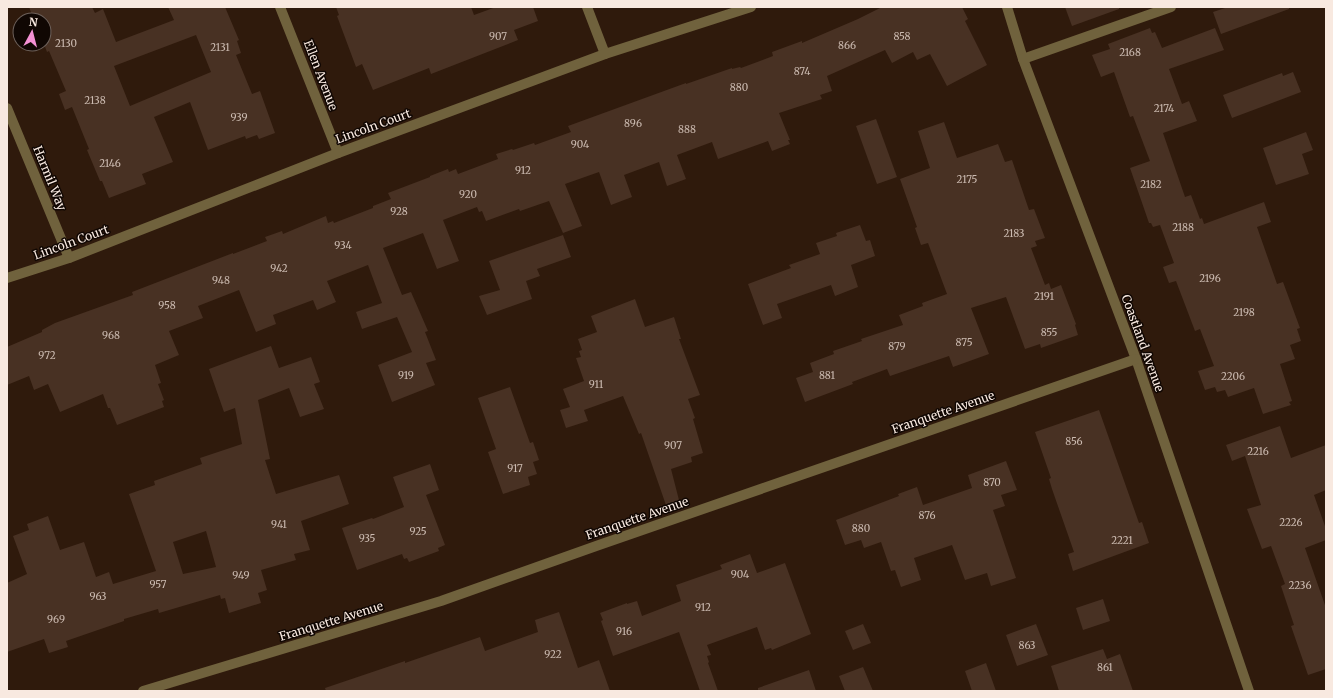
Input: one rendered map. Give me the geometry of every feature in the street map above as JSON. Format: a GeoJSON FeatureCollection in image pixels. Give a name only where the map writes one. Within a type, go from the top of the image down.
{"type":"FeatureCollection","features":[{"type":"Feature","properties":{"kind":"street","name":"Ellen Avenue"},"geometry":{"type":"LineString","coordinates":[[280,7],[338,153]]}},
{"type":"Feature","properties":{"kind":"street"},"geometry":{"type":"LineString","coordinates":[[587,7],[605,54]]}},
{"type":"Feature","properties":{"kind":"street","name":"Lincoln Court"},"geometry":{"type":"LineString","coordinates":[[7,278],[69,258],[338,153],[605,54],[751,7]]}},
{"type":"Feature","properties":{"kind":"street","name":"Coastland Avenue"},"geometry":{"type":"LineString","coordinates":[[1007,7],[1023,59],[1136,359],[1249,691]]}},
{"type":"Feature","properties":{"kind":"street"},"geometry":{"type":"LineString","coordinates":[[1023,59],[1171,7]]}},
{"type":"Feature","properties":{"kind":"street","name":"Harmil Way"},"geometry":{"type":"LineString","coordinates":[[7,108],[69,258]]}},
{"type":"Feature","properties":{"kind":"street","name":"Franquette Avenue"},"geometry":{"type":"LineString","coordinates":[[143,691],[441,601],[1136,359]]}},
{"type":"Feature","properties":{"kind":"building"},"geometry":{"type":"Polygon","coordinates":[[[29,7],[92,7],[95,13],[103,9],[116,42],[174,20],[168,7],[225,7],[239,40],[237,41],[241,53],[236,55],[252,94],[260,91],[275,133],[259,139],[257,135],[246,139],[245,136],[208,150],[190,102],[154,117],[173,162],[142,174],[146,184],[109,198],[87,150],[89,149],[72,107],[65,110],[59,94],[66,91],[49,52],[52,52],[52,12],[31,12],[29,7]],[[196,35],[114,66],[130,106],[211,72],[196,35]]]}},
{"type":"Feature","properties":{"kind":"building"},"geometry":{"type":"Polygon","coordinates":[[[336,7],[471,7],[474,15],[496,7],[533,7],[538,21],[514,30],[518,40],[431,74],[429,68],[373,90],[362,64],[356,67],[337,16],[339,15],[336,7]]]}},
{"type":"Feature","properties":{"kind":"building"},"geometry":{"type":"Polygon","coordinates":[[[882,7],[962,7],[968,19],[965,21],[987,65],[947,86],[930,54],[917,60],[913,52],[892,63],[885,50],[827,76],[832,91],[820,95],[822,99],[779,113],[790,140],[788,140],[790,144],[772,151],[768,141],[718,159],[712,142],[677,155],[686,179],[667,186],[659,162],[624,175],[632,197],[611,205],[599,172],[565,184],[582,226],[563,233],[549,201],[520,211],[519,209],[486,221],[482,211],[479,212],[477,207],[443,220],[459,261],[437,269],[423,233],[383,248],[402,295],[411,292],[428,331],[425,332],[436,360],[426,363],[435,385],[392,402],[378,365],[412,352],[397,317],[362,329],[356,312],[382,303],[368,265],[327,281],[336,302],[317,310],[313,300],[273,315],[276,324],[256,332],[239,290],[198,306],[203,318],[169,331],[179,355],[155,365],[161,383],[158,384],[164,400],[162,401],[164,407],[117,425],[110,408],[108,408],[103,394],[60,412],[48,384],[34,390],[29,376],[7,385],[7,347],[42,332],[42,330],[55,323],[133,295],[132,292],[267,241],[265,237],[282,231],[283,234],[326,216],[328,223],[333,221],[334,223],[373,208],[373,206],[391,199],[388,193],[448,169],[449,172],[456,169],[458,174],[498,159],[496,154],[534,143],[535,145],[571,132],[568,126],[686,83],[732,68],[741,68],[773,56],[772,52],[802,41],[802,43],[882,7]]]}},
{"type":"Feature","properties":{"kind":"building"},"geometry":{"type":"Polygon","coordinates":[[[1065,7],[1119,7],[1119,9],[1072,26],[1065,7]]]}},
{"type":"Feature","properties":{"kind":"building"},"geometry":{"type":"Polygon","coordinates":[[[1228,7],[1289,7],[1289,9],[1221,34],[1213,12],[1228,7]]]}},
{"type":"Feature","properties":{"kind":"building"},"geometry":{"type":"Polygon","coordinates":[[[1150,28],[1152,33],[1155,32],[1162,48],[1215,28],[1224,50],[1169,69],[1182,104],[1189,101],[1197,121],[1163,133],[1185,197],[1191,195],[1200,219],[1202,218],[1204,224],[1264,202],[1271,222],[1257,227],[1277,284],[1283,282],[1300,328],[1297,329],[1301,341],[1290,345],[1295,359],[1280,364],[1292,401],[1289,402],[1291,405],[1263,414],[1254,388],[1228,397],[1225,390],[1217,392],[1215,387],[1205,390],[1198,371],[1214,366],[1200,329],[1195,331],[1176,281],[1169,283],[1163,267],[1174,263],[1160,225],[1153,227],[1151,223],[1149,223],[1130,168],[1150,161],[1133,116],[1130,117],[1114,72],[1101,77],[1092,55],[1110,49],[1108,44],[1150,28]]]}},
{"type":"Feature","properties":{"kind":"building"},"geometry":{"type":"Polygon","coordinates":[[[1293,72],[1301,92],[1232,118],[1223,95],[1282,73],[1283,76],[1293,72]]]}},
{"type":"Feature","properties":{"kind":"building"},"geometry":{"type":"Polygon","coordinates":[[[876,119],[897,177],[877,184],[856,126],[876,119]]]}},
{"type":"Feature","properties":{"kind":"building"},"geometry":{"type":"Polygon","coordinates":[[[944,122],[957,158],[998,144],[1005,162],[1012,160],[1029,210],[1034,209],[1045,238],[1035,241],[1037,246],[1031,248],[1045,285],[1049,283],[1051,289],[1061,285],[1076,324],[1078,335],[1041,348],[1040,344],[1025,349],[1006,297],[971,308],[989,354],[953,367],[949,356],[890,376],[887,369],[852,382],[853,384],[805,402],[796,378],[813,372],[810,363],[834,354],[833,351],[862,341],[861,339],[903,325],[899,315],[923,306],[922,303],[947,294],[928,243],[921,245],[915,228],[917,227],[900,179],[930,168],[918,131],[944,122]]]}},
{"type":"Feature","properties":{"kind":"building"},"geometry":{"type":"Polygon","coordinates":[[[1306,132],[1313,150],[1302,154],[1309,174],[1276,185],[1263,148],[1306,132]]]}},
{"type":"Feature","properties":{"kind":"building"},"geometry":{"type":"Polygon","coordinates":[[[860,225],[866,241],[870,240],[875,256],[851,265],[858,287],[835,296],[831,285],[777,304],[782,318],[763,325],[748,284],[791,268],[789,265],[820,254],[816,243],[837,236],[836,233],[860,225]]]}},
{"type":"Feature","properties":{"kind":"building"},"geometry":{"type":"Polygon","coordinates":[[[563,235],[571,257],[537,269],[540,276],[526,281],[532,299],[487,315],[479,296],[500,290],[489,261],[563,235]]]}},
{"type":"Feature","properties":{"kind":"building"},"geometry":{"type":"Polygon","coordinates":[[[635,299],[645,327],[674,317],[681,339],[679,339],[700,395],[688,399],[695,418],[693,419],[703,453],[691,457],[692,462],[671,469],[680,504],[667,508],[641,433],[639,434],[623,396],[584,410],[588,421],[566,428],[560,410],[570,407],[563,389],[584,381],[576,358],[581,357],[579,351],[582,350],[578,339],[597,332],[591,316],[635,299]]]}},
{"type":"Feature","properties":{"kind":"building"},"geometry":{"type":"Polygon","coordinates":[[[271,346],[279,368],[311,357],[320,382],[314,384],[324,409],[300,417],[289,388],[258,400],[270,459],[265,460],[276,494],[339,475],[349,504],[301,521],[310,550],[294,554],[296,560],[261,570],[267,590],[258,593],[261,603],[229,613],[225,598],[221,599],[220,595],[159,613],[158,609],[124,619],[124,621],[66,641],[68,647],[49,653],[44,639],[7,652],[7,583],[27,574],[13,536],[29,530],[27,524],[48,516],[60,550],[84,542],[96,577],[109,572],[113,584],[156,571],[129,494],[155,485],[154,481],[202,464],[200,458],[242,444],[235,408],[224,412],[209,369],[271,346]],[[206,531],[173,542],[183,574],[216,567],[206,531]]]}},
{"type":"Feature","properties":{"kind":"building"},"geometry":{"type":"Polygon","coordinates":[[[510,387],[530,443],[533,442],[539,460],[533,462],[537,474],[528,477],[530,485],[503,494],[488,452],[496,449],[478,398],[510,387]]]}},
{"type":"Feature","properties":{"kind":"building"},"geometry":{"type":"Polygon","coordinates":[[[1099,410],[1139,523],[1142,522],[1149,543],[1073,571],[1068,554],[1074,552],[1052,489],[1049,479],[1051,478],[1035,432],[1099,410]]]}},
{"type":"Feature","properties":{"kind":"building"},"geometry":{"type":"Polygon","coordinates":[[[1280,426],[1291,458],[1326,445],[1326,490],[1314,495],[1326,529],[1326,540],[1305,548],[1326,608],[1326,669],[1308,675],[1291,626],[1294,625],[1281,586],[1285,584],[1271,546],[1262,549],[1247,509],[1261,505],[1245,456],[1232,461],[1226,445],[1280,426]]]}},
{"type":"Feature","properties":{"kind":"building"},"geometry":{"type":"Polygon","coordinates":[[[1006,461],[1017,490],[1001,495],[1005,506],[993,510],[1016,578],[991,586],[987,573],[965,580],[952,545],[914,558],[921,580],[901,587],[895,570],[891,571],[881,542],[864,548],[861,540],[845,545],[836,520],[899,496],[898,494],[917,487],[923,505],[972,488],[968,475],[1006,461]]]}},
{"type":"Feature","properties":{"kind":"building"},"geometry":{"type":"Polygon","coordinates":[[[430,464],[439,490],[426,495],[445,545],[438,548],[439,551],[409,562],[407,558],[404,559],[402,554],[357,570],[342,528],[372,518],[373,519],[404,507],[393,477],[430,464]]]}},
{"type":"Feature","properties":{"kind":"building"},"geometry":{"type":"Polygon","coordinates":[[[750,554],[757,573],[785,563],[811,634],[772,650],[771,648],[765,650],[757,627],[707,645],[711,655],[707,656],[708,663],[718,691],[700,691],[679,632],[613,656],[601,621],[603,620],[600,613],[637,601],[642,616],[681,601],[676,585],[722,569],[720,565],[750,554]]]}},
{"type":"Feature","properties":{"kind":"building"},"geometry":{"type":"Polygon","coordinates":[[[1103,599],[1110,621],[1083,630],[1076,608],[1103,599]]]}},
{"type":"Feature","properties":{"kind":"building"},"geometry":{"type":"Polygon","coordinates":[[[559,612],[578,668],[599,660],[610,691],[326,691],[325,688],[405,661],[405,663],[480,637],[485,651],[538,632],[535,620],[559,612]]]}},
{"type":"Feature","properties":{"kind":"building"},"geometry":{"type":"Polygon","coordinates":[[[863,624],[871,643],[853,650],[845,631],[863,624]]]}},
{"type":"Feature","properties":{"kind":"building"},"geometry":{"type":"Polygon","coordinates":[[[1036,624],[1048,655],[1017,666],[1006,635],[1036,624]]]}},
{"type":"Feature","properties":{"kind":"building"},"geometry":{"type":"Polygon","coordinates":[[[1103,649],[1107,659],[1120,654],[1133,691],[1059,691],[1051,666],[1103,649]]]}},
{"type":"Feature","properties":{"kind":"building"},"geometry":{"type":"Polygon","coordinates":[[[986,663],[996,691],[972,691],[965,671],[986,663]]]}},
{"type":"Feature","properties":{"kind":"building"},"geometry":{"type":"Polygon","coordinates":[[[863,667],[873,691],[845,691],[839,676],[863,667]]]}},
{"type":"Feature","properties":{"kind":"building"},"geometry":{"type":"Polygon","coordinates":[[[809,670],[816,691],[758,691],[758,688],[809,670]]]}}]}
